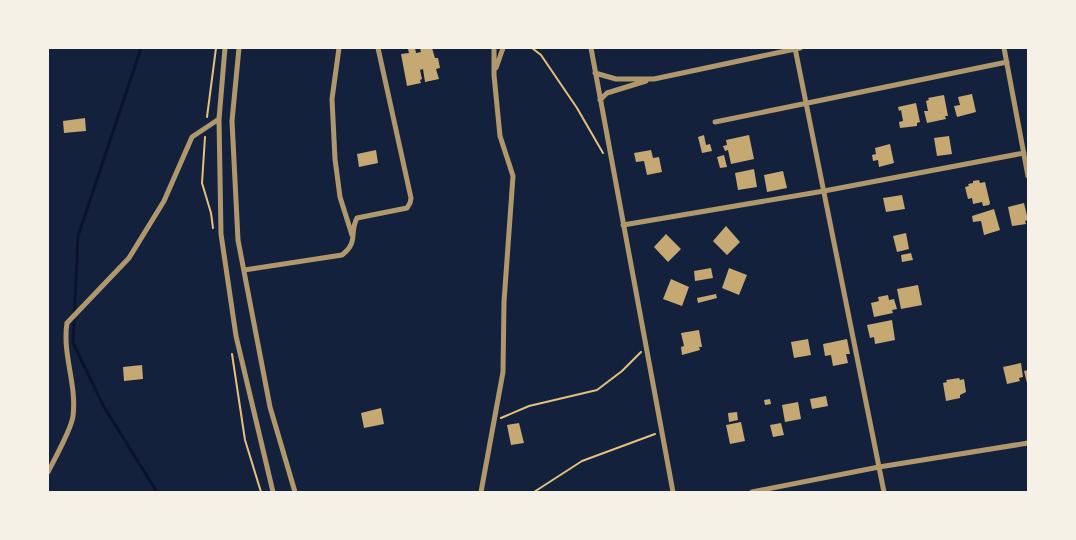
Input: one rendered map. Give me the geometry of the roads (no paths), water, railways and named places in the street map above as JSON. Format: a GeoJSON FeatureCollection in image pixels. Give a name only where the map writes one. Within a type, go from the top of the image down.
{"type":"FeatureCollection","features":[{"type":"Feature","properties":{"kind":"street"},"geometry":{"type":"LineString","coordinates":[[225,48],[219,119],[221,234],[236,336],[273,492]]}},
{"type":"Feature","properties":{"kind":"street"},"geometry":{"type":"LineString","coordinates":[[239,48],[232,121],[238,240],[270,407],[294,492]]}},
{"type":"Feature","properties":{"kind":"street"},"geometry":{"type":"LineString","coordinates":[[339,48],[332,99],[335,159],[340,197],[354,241]]}},
{"type":"Feature","properties":{"kind":"street"},"geometry":{"type":"LineString","coordinates":[[244,270],[342,256],[350,249],[354,241],[354,225],[357,218],[407,208],[411,198],[378,48]]}},
{"type":"Feature","properties":{"kind":"street"},"geometry":{"type":"LineString","coordinates":[[481,492],[503,372],[504,302],[513,176],[500,136],[494,75],[494,48]]}},
{"type":"Feature","properties":{"kind":"street"},"geometry":{"type":"LineString","coordinates":[[494,75],[503,48]]}},
{"type":"Feature","properties":{"kind":"street"},"geometry":{"type":"LineString","coordinates":[[591,48],[673,492]]}},
{"type":"Feature","properties":{"kind":"street"},"geometry":{"type":"LineString","coordinates":[[600,100],[606,93],[621,87],[796,48],[884,492]]}},
{"type":"Feature","properties":{"kind":"street"},"geometry":{"type":"LineString","coordinates":[[1004,48],[1028,176]]}},
{"type":"Feature","properties":{"kind":"street"},"geometry":{"type":"LineString","coordinates":[[715,122],[1007,62]]}},
{"type":"Feature","properties":{"kind":"street"},"geometry":{"type":"LineString","coordinates":[[595,73],[616,79],[654,79]]}},
{"type":"Feature","properties":{"kind":"street"},"geometry":{"type":"LineString","coordinates":[[48,472],[73,418],[73,387],[64,338],[66,324],[129,258],[164,201],[192,137],[219,119]]}},
{"type":"Feature","properties":{"kind":"street"},"geometry":{"type":"LineString","coordinates":[[623,225],[824,191],[1024,153]]}},
{"type":"Feature","properties":{"kind":"street"},"geometry":{"type":"LineString","coordinates":[[752,492],[879,467],[1028,443]]}},
{"type":"Feature","properties":{"kind":"waterway"},"geometry":{"type":"LineString","coordinates":[[141,48],[78,236],[73,343],[104,407],[157,492]]}}]}
